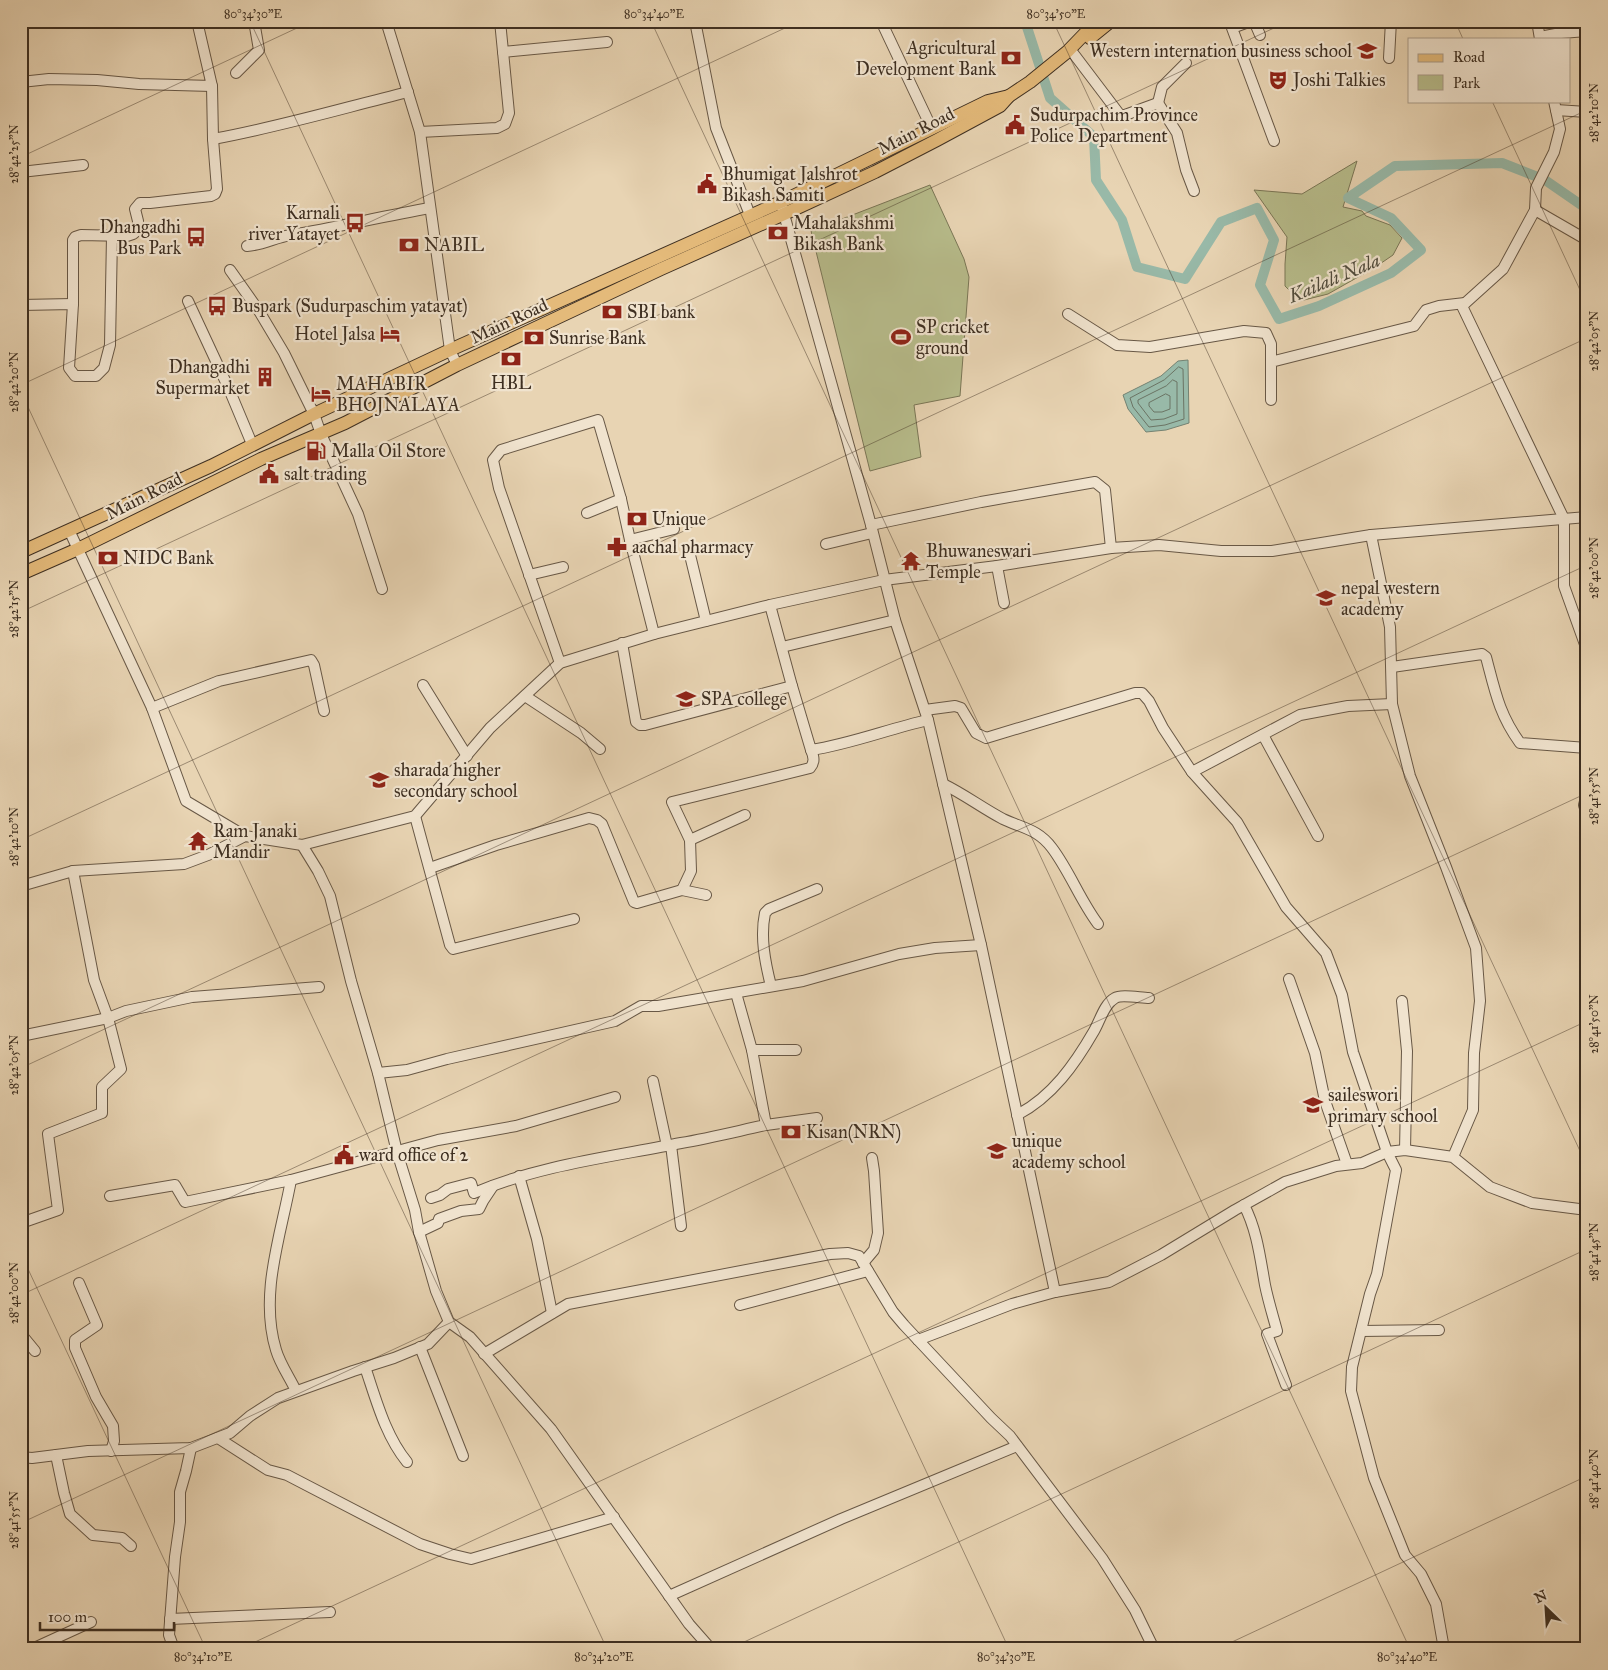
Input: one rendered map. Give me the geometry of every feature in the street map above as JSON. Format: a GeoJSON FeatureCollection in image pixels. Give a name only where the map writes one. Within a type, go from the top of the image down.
{"type":"FeatureCollection","features":[{"type":"Feature","properties":{"kind":"main road"},"geometry":{"type":"LineString","coordinates":[[1072,48],[1097,21]]}},
{"type":"Feature","properties":{"kind":"main road"},"geometry":{"type":"LineString","coordinates":[[1072,48],[1087,40],[1111,21]]}},
{"type":"Feature","properties":{"kind":"main road","name":"Main Road"},"geometry":{"type":"LineString","coordinates":[[21,574],[78,549],[217,480],[345,423],[600,291],[657,256],[750,215],[782,208],[875,172],[1000,106],[1009,96],[1030,82],[1072,48]]}},
{"type":"Feature","properties":{"kind":"main road","name":"Main Road"},"geometry":{"type":"LineString","coordinates":[[21,552],[211,466],[252,444],[450,350],[600,291],[782,208],[932,129],[988,102],[1009,96]]}},
{"type":"Feature","properties":{"kind":"main road"},"geometry":{"type":"LineString","coordinates":[[211,466],[217,480]]}},
{"type":"Feature","properties":{"kind":"street"},"geometry":{"type":"LineString","coordinates":[[112,236],[110,345],[104,368],[96,376],[75,376],[69,368],[73,304],[73,240],[75,237],[81,235],[127,236],[133,234],[138,230],[135,209],[140,203],[150,204],[215,194],[217,189],[213,138],[212,86],[198,21]]}},
{"type":"Feature","properties":{"kind":"street"},"geometry":{"type":"LineString","coordinates":[[236,73],[260,50],[254,21]]}},
{"type":"Feature","properties":{"kind":"street"},"geometry":{"type":"LineString","coordinates":[[386,21],[420,132],[450,350],[457,366]]}},
{"type":"Feature","properties":{"kind":"street"},"geometry":{"type":"LineString","coordinates":[[420,132],[497,128],[505,124],[509,113],[500,21]]}},
{"type":"Feature","properties":{"kind":"street"},"geometry":{"type":"LineString","coordinates":[[695,21],[716,128],[750,215]]}},
{"type":"Feature","properties":{"kind":"street"},"geometry":{"type":"LineString","coordinates":[[881,21],[932,129]]}},
{"type":"Feature","properties":{"kind":"street"},"geometry":{"type":"LineString","coordinates":[[1260,34],[1252,21],[1232,28],[1274,141]]}},
{"type":"Feature","properties":{"kind":"street"},"geometry":{"type":"LineString","coordinates":[[1390,58],[1391,21]]}},
{"type":"Feature","properties":{"kind":"street"},"geometry":{"type":"LineString","coordinates":[[1537,21],[1540,38],[1561,33],[1587,31]]}},
{"type":"Feature","properties":{"kind":"street"},"geometry":{"type":"LineString","coordinates":[[503,52],[607,42]]}},
{"type":"Feature","properties":{"kind":"street"},"geometry":{"type":"LineString","coordinates":[[1072,48],[1120,115],[1125,115],[1158,103]]}},
{"type":"Feature","properties":{"kind":"street"},"geometry":{"type":"LineString","coordinates":[[1186,63],[1162,87],[1158,103],[1177,133],[1186,170],[1194,190]]}},
{"type":"Feature","properties":{"kind":"street"},"geometry":{"type":"LineString","coordinates":[[21,82],[50,79],[212,86]]}},
{"type":"Feature","properties":{"kind":"street"},"geometry":{"type":"LineString","coordinates":[[213,138],[282,125],[321,113],[408,92]]}},
{"type":"Feature","properties":{"kind":"street"},"geometry":{"type":"LineString","coordinates":[[1587,112],[1555,106],[1560,129],[1554,152],[1536,188],[1535,210],[1504,269],[1462,306],[1564,519],[1564,586],[1587,650]]}},
{"type":"Feature","properties":{"kind":"street"},"geometry":{"type":"LineString","coordinates":[[21,172],[83,165]]}},
{"type":"Feature","properties":{"kind":"street"},"geometry":{"type":"LineString","coordinates":[[247,246],[259,245],[289,235],[327,230],[366,220],[430,208]]}},
{"type":"Feature","properties":{"kind":"street"},"geometry":{"type":"LineString","coordinates":[[782,208],[872,529],[895,620],[928,720],[980,945],[1055,1292]]}},
{"type":"Feature","properties":{"kind":"street"},"geometry":{"type":"LineString","coordinates":[[1535,210],[1587,240]]}},
{"type":"Feature","properties":{"kind":"street"},"geometry":{"type":"LineString","coordinates":[[230,270],[259,311],[284,353],[314,414],[321,434],[358,514],[382,589]]}},
{"type":"Feature","properties":{"kind":"street"},"geometry":{"type":"LineString","coordinates":[[188,301],[252,444]]}},
{"type":"Feature","properties":{"kind":"street"},"geometry":{"type":"LineString","coordinates":[[1271,362],[1414,326],[1426,310],[1439,306],[1465,303]]}},
{"type":"Feature","properties":{"kind":"street"},"geometry":{"type":"LineString","coordinates":[[21,305],[73,304]]}},
{"type":"Feature","properties":{"kind":"street"},"geometry":{"type":"LineString","coordinates":[[1068,314],[1117,345],[1150,346],[1244,331],[1266,333],[1271,344],[1271,400]]}},
{"type":"Feature","properties":{"kind":"street"},"geometry":{"type":"LineString","coordinates":[[560,663],[499,488],[493,460],[501,450],[598,420],[621,499],[654,634]]}},
{"type":"Feature","properties":{"kind":"street"},"geometry":{"type":"LineString","coordinates":[[826,544],[872,529],[981,502],[1095,482],[1105,490],[1111,548]]}},
{"type":"Feature","properties":{"kind":"street"},"geometry":{"type":"LineString","coordinates":[[587,513],[621,499]]}},
{"type":"Feature","properties":{"kind":"street"},"geometry":{"type":"LineString","coordinates":[[69,530],[152,708],[186,801],[245,836],[302,845],[415,816],[490,728],[560,663],[654,634],[770,605],[884,580],[997,566],[1111,548],[1159,545],[1222,551],[1272,551],[1372,535],[1587,517]]}},
{"type":"Feature","properties":{"kind":"street"},"geometry":{"type":"LineString","coordinates":[[630,540],[674,529]]}},
{"type":"Feature","properties":{"kind":"street"},"geometry":{"type":"LineString","coordinates":[[1372,535],[1390,627],[1392,704],[1410,776],[1476,948],[1480,1001],[1474,1052],[1473,1110],[1453,1157]]}},
{"type":"Feature","properties":{"kind":"street"},"geometry":{"type":"LineString","coordinates":[[689,551],[706,621]]}},
{"type":"Feature","properties":{"kind":"street"},"geometry":{"type":"LineString","coordinates":[[997,566],[1004,603]]}},
{"type":"Feature","properties":{"kind":"street"},"geometry":{"type":"LineString","coordinates":[[529,574],[563,567]]}},
{"type":"Feature","properties":{"kind":"street"},"geometry":{"type":"LineString","coordinates":[[682,890],[691,870],[690,840],[667,802],[810,768],[813,765],[814,757],[770,605]]}},
{"type":"Feature","properties":{"kind":"street"},"geometry":{"type":"LineString","coordinates":[[782,647],[895,620]]}},
{"type":"Feature","properties":{"kind":"street"},"geometry":{"type":"LineString","coordinates":[[622,643],[636,722],[640,725],[792,686]]}},
{"type":"Feature","properties":{"kind":"street"},"geometry":{"type":"LineString","coordinates":[[1392,667],[1482,654],[1486,657],[1497,702],[1508,726],[1520,743],[1587,748]]}},
{"type":"Feature","properties":{"kind":"street"},"geometry":{"type":"LineString","coordinates":[[152,708],[219,680],[311,660],[314,664],[324,712]]}},
{"type":"Feature","properties":{"kind":"street"},"geometry":{"type":"LineString","coordinates":[[423,686],[466,756]]}},
{"type":"Feature","properties":{"kind":"street"},"geometry":{"type":"LineString","coordinates":[[925,710],[954,706],[961,708],[976,732],[986,738],[1135,693],[1142,693],[1149,701],[1163,728],[1192,772],[1237,822],[1286,907],[1326,953],[1342,995],[1353,1052],[1387,1152],[1396,1170],[1377,1274],[1370,1294],[1352,1367],[1351,1390],[1374,1478],[1405,1554],[1421,1574],[1436,1604],[1444,1649]]}},
{"type":"Feature","properties":{"kind":"street"},"geometry":{"type":"LineString","coordinates":[[526,696],[581,733],[600,749]]}},
{"type":"Feature","properties":{"kind":"street"},"geometry":{"type":"LineString","coordinates":[[1192,772],[1300,716],[1348,706],[1392,704]]}},
{"type":"Feature","properties":{"kind":"street"},"geometry":{"type":"LineString","coordinates":[[811,750],[836,746],[928,720]]}},
{"type":"Feature","properties":{"kind":"street"},"geometry":{"type":"LineString","coordinates":[[1263,735],[1318,836]]}},
{"type":"Feature","properties":{"kind":"street"},"geometry":{"type":"LineString","coordinates":[[943,784],[960,792],[1004,819],[1032,830],[1043,839],[1051,847],[1077,889],[1086,908],[1098,924]]}},
{"type":"Feature","properties":{"kind":"street"},"geometry":{"type":"LineString","coordinates":[[1587,794],[1584,805],[1587,814]]}},
{"type":"Feature","properties":{"kind":"street"},"geometry":{"type":"LineString","coordinates":[[690,840],[745,815]]}},
{"type":"Feature","properties":{"kind":"street"},"geometry":{"type":"LineString","coordinates":[[415,816],[450,945],[453,949],[574,919]]}},
{"type":"Feature","properties":{"kind":"street"},"geometry":{"type":"LineString","coordinates":[[430,868],[496,845],[589,818],[597,820],[602,824],[634,902],[637,903],[682,890],[706,895]]}},
{"type":"Feature","properties":{"kind":"street"},"geometry":{"type":"LineString","coordinates":[[21,886],[73,871],[184,864],[208,855],[245,836]]}},
{"type":"Feature","properties":{"kind":"street"},"geometry":{"type":"LineString","coordinates":[[302,845],[318,871],[330,896],[350,981],[378,1072],[397,1152],[415,1210],[419,1232],[436,1291],[449,1322],[470,1337],[551,1428],[689,1624],[711,1649]]}},
{"type":"Feature","properties":{"kind":"street"},"geometry":{"type":"LineString","coordinates":[[21,1223],[58,1210],[48,1134],[102,1113],[102,1087],[121,1069],[108,1018],[94,980],[73,871]]}},
{"type":"Feature","properties":{"kind":"street"},"geometry":{"type":"LineString","coordinates":[[771,986],[766,967],[763,932],[765,913],[769,909],[817,889]]}},
{"type":"Feature","properties":{"kind":"street"},"geometry":{"type":"LineString","coordinates":[[378,1072],[407,1070],[447,1059],[615,1021],[641,1006],[658,1006],[803,981],[899,954],[935,948],[980,945]]}},
{"type":"Feature","properties":{"kind":"street"},"geometry":{"type":"LineString","coordinates":[[1289,979],[1315,1053],[1325,1101],[1347,1164]]}},
{"type":"Feature","properties":{"kind":"street"},"geometry":{"type":"LineString","coordinates":[[21,1036],[108,1018],[126,1011],[192,997],[319,987]]}},
{"type":"Feature","properties":{"kind":"street"},"geometry":{"type":"LineString","coordinates":[[736,993],[752,1050],[766,1125]]}},
{"type":"Feature","properties":{"kind":"street"},"geometry":{"type":"LineString","coordinates":[[1017,1115],[1051,1091],[1080,1054],[1109,1002],[1118,996],[1149,998]]}},
{"type":"Feature","properties":{"kind":"street"},"geometry":{"type":"LineString","coordinates":[[1402,1001],[1407,1051],[1405,1150]]}},
{"type":"Feature","properties":{"kind":"street"},"geometry":{"type":"LineString","coordinates":[[752,1050],[796,1050]]}},
{"type":"Feature","properties":{"kind":"street"},"geometry":{"type":"LineString","coordinates":[[653,1081],[669,1145],[680,1226]]}},
{"type":"Feature","properties":{"kind":"street"},"geometry":{"type":"LineString","coordinates":[[110,1196],[175,1185],[185,1202],[291,1180],[397,1152],[407,1147],[516,1126],[615,1097]]}},
{"type":"Feature","properties":{"kind":"street"},"geometry":{"type":"LineString","coordinates":[[431,1198],[461,1185],[471,1183],[474,1193],[519,1176],[579,1161],[766,1125],[817,1118]]}},
{"type":"Feature","properties":{"kind":"street"},"geometry":{"type":"LineString","coordinates":[[918,1340],[1012,1304],[1055,1292],[1110,1282],[1161,1255],[1285,1182],[1336,1166],[1362,1163],[1387,1152],[1405,1150],[1453,1157],[1490,1187],[1532,1203],[1587,1210]]}},
{"type":"Feature","properties":{"kind":"street"},"geometry":{"type":"LineString","coordinates":[[740,1305],[865,1267],[874,1250],[878,1233],[872,1158]]}},
{"type":"Feature","properties":{"kind":"street"},"geometry":{"type":"LineString","coordinates":[[519,1176],[537,1239],[552,1313]]}},
{"type":"Feature","properties":{"kind":"street"},"geometry":{"type":"LineString","coordinates":[[291,1180],[270,1285],[272,1328],[276,1351],[296,1391]]}},
{"type":"Feature","properties":{"kind":"street"},"geometry":{"type":"LineString","coordinates":[[419,1232],[438,1223],[439,1219],[461,1211],[479,1209],[482,1200],[493,1186]]}},
{"type":"Feature","properties":{"kind":"street"},"geometry":{"type":"LineString","coordinates":[[1244,1205],[1251,1218],[1261,1251],[1265,1287],[1277,1331],[1267,1334],[1286,1385]]}},
{"type":"Feature","properties":{"kind":"street"},"geometry":{"type":"LineString","coordinates":[[484,1354],[568,1304],[830,1254],[848,1253],[858,1256],[893,1312],[1010,1436],[1102,1558],[1135,1610],[1154,1649]]}},
{"type":"Feature","properties":{"kind":"street"},"geometry":{"type":"LineString","coordinates":[[79,1283],[97,1325],[75,1340],[75,1348],[96,1397],[113,1426],[114,1441],[111,1451]]}},
{"type":"Feature","properties":{"kind":"street"},"geometry":{"type":"LineString","coordinates":[[21,1457],[32,1458],[111,1451],[191,1448],[230,1433],[250,1416],[278,1398],[394,1358],[428,1344],[449,1322]]}},
{"type":"Feature","properties":{"kind":"street"},"geometry":{"type":"LineString","coordinates":[[1361,1331],[1439,1330]]}},
{"type":"Feature","properties":{"kind":"street"},"geometry":{"type":"LineString","coordinates":[[22,1337],[35,1351]]}},
{"type":"Feature","properties":{"kind":"street"},"geometry":{"type":"LineString","coordinates":[[420,1347],[463,1456]]}},
{"type":"Feature","properties":{"kind":"street"},"geometry":{"type":"LineString","coordinates":[[365,1367],[381,1414],[400,1454],[407,1462]]}},
{"type":"Feature","properties":{"kind":"street"},"geometry":{"type":"LineString","coordinates":[[218,1438],[268,1470],[287,1475],[420,1544],[471,1559],[614,1517]]}},
{"type":"Feature","properties":{"kind":"street"},"geometry":{"type":"LineString","coordinates":[[669,1596],[841,1519],[1017,1446]]}},
{"type":"Feature","properties":{"kind":"street"},"geometry":{"type":"LineString","coordinates":[[174,1649],[170,1635],[170,1619],[180,1522],[180,1492],[191,1448]]}},
{"type":"Feature","properties":{"kind":"street"},"geometry":{"type":"LineString","coordinates":[[56,1455],[70,1514],[93,1535],[122,1538],[131,1546]]}},
{"type":"Feature","properties":{"kind":"street"},"geometry":{"type":"LineString","coordinates":[[170,1619],[330,1612]]}},
{"type":"Feature","properties":{"kind":"street"},"geometry":{"type":"LineString","coordinates":[[32,1649],[91,1622]]}},
{"type":"Feature","properties":{"kind":"green space"},"geometry":{"type":"Polygon","coordinates":[[[1357,161],[1343,207],[1362,211],[1366,216],[1390,225],[1402,238],[1393,255],[1374,268],[1328,294],[1300,301],[1285,286],[1287,237],[1254,190],[1302,194],[1357,161]]]}},
{"type":"Feature","properties":{"kind":"green space","name":"SP cricket ground"},"geometry":{"type":"Polygon","coordinates":[[[930,185],[964,259],[969,277],[960,396],[914,405],[921,457],[870,471],[811,231],[930,185]]]}},
{"type":"Feature","properties":{"kind":"water"},"geometry":{"type":"Polygon","coordinates":[[[1188,360],[1189,423],[1166,430],[1146,432],[1128,409],[1123,395],[1161,376],[1178,361],[1188,360]]]}},
{"type":"Feature","properties":{"kind":"waterway","name":"Kailali Nala"},"geometry":{"type":"LineString","coordinates":[[1025,21],[1050,98],[1094,137],[1096,180],[1122,220],[1137,267],[1185,279],[1221,222],[1257,208],[1274,240],[1260,285],[1279,319],[1319,306],[1391,273],[1421,250],[1391,218],[1348,198],[1395,166],[1502,163],[1545,180],[1587,209]]}},
{"type":"Feature","properties":{"kind":"place","name":"Western internation business school"},"geometry":{"type":"Point","coordinates":[1367,51]}},
{"type":"Feature","properties":{"kind":"place","name":"Agricultural Development Bank"},"geometry":{"type":"Point","coordinates":[1011,58]}},
{"type":"Feature","properties":{"kind":"place","name":"Joshi Talkies"},"geometry":{"type":"Point","coordinates":[1278,80]}},
{"type":"Feature","properties":{"kind":"place","name":"Sudurpachim Province Police Department"},"geometry":{"type":"Point","coordinates":[1015,125]}},
{"type":"Feature","properties":{"kind":"place","name":"Bhumigat Jalshrot Bikash Samiti"},"geometry":{"type":"Point","coordinates":[707,184]}},
{"type":"Feature","properties":{"kind":"place","name":"Karnali river Yatayet"},"geometry":{"type":"Point","coordinates":[355,223]}},
{"type":"Feature","properties":{"kind":"place","name":"Mahalakshmi Bikash Bank"},"geometry":{"type":"Point","coordinates":[778,233]}},
{"type":"Feature","properties":{"kind":"place","name":"Dhangadhi Bus Park"},"geometry":{"type":"Point","coordinates":[196,237]}},
{"type":"Feature","properties":{"kind":"place","name":"NABIL"},"geometry":{"type":"Point","coordinates":[409,245]}},
{"type":"Feature","properties":{"kind":"place","name":"Buspark (Sudurpaschim yatayat)"},"geometry":{"type":"Point","coordinates":[217,306]}},
{"type":"Feature","properties":{"kind":"place","name":"SBI bank"},"geometry":{"type":"Point","coordinates":[612,312]}},
{"type":"Feature","properties":{"kind":"place","name":"Hotel Jalsa"},"geometry":{"type":"Point","coordinates":[390,334]}},
{"type":"Feature","properties":{"kind":"place","name":"SP cricket ground"},"geometry":{"type":"Point","coordinates":[901,337]}},
{"type":"Feature","properties":{"kind":"place","name":"Sunrise Bank"},"geometry":{"type":"Point","coordinates":[534,338]}},
{"type":"Feature","properties":{"kind":"place","name":"HBL"},"geometry":{"type":"Point","coordinates":[511,359]}},
{"type":"Feature","properties":{"kind":"place","name":"Dhangadhi Supermarket"},"geometry":{"type":"Point","coordinates":[265,377]}},
{"type":"Feature","properties":{"kind":"place","name":"MAHABIR BHOJNALAYA"},"geometry":{"type":"Point","coordinates":[321,394]}},
{"type":"Feature","properties":{"kind":"place","name":"Malla Oil Store"},"geometry":{"type":"Point","coordinates":[316,451]}},
{"type":"Feature","properties":{"kind":"place","name":"salt trading"},"geometry":{"type":"Point","coordinates":[269,474]}},
{"type":"Feature","properties":{"kind":"place","name":"Unique"},"geometry":{"type":"Point","coordinates":[637,519]}},
{"type":"Feature","properties":{"kind":"place","name":"aachal pharmacy"},"geometry":{"type":"Point","coordinates":[617,547]}},
{"type":"Feature","properties":{"kind":"place","name":"NIDC Bank"},"geometry":{"type":"Point","coordinates":[108,558]}},
{"type":"Feature","properties":{"kind":"place","name":"Bhuwaneswari Temple"},"geometry":{"type":"Point","coordinates":[911,561]}},
{"type":"Feature","properties":{"kind":"place","name":"nepal western academy"},"geometry":{"type":"Point","coordinates":[1326,598]}},
{"type":"Feature","properties":{"kind":"place","name":"SPA college"},"geometry":{"type":"Point","coordinates":[686,699]}},
{"type":"Feature","properties":{"kind":"place","name":"sharada higher secondary school"},"geometry":{"type":"Point","coordinates":[379,780]}},
{"type":"Feature","properties":{"kind":"place","name":"Ram Janaki Mandir"},"geometry":{"type":"Point","coordinates":[198,841]}},
{"type":"Feature","properties":{"kind":"place","name":"saileswori primary school"},"geometry":{"type":"Point","coordinates":[1313,1105]}},
{"type":"Feature","properties":{"kind":"place","name":"Kisan(NRN)"},"geometry":{"type":"Point","coordinates":[791,1132]}},
{"type":"Feature","properties":{"kind":"place","name":"unique academy school"},"geometry":{"type":"Point","coordinates":[997,1151]}},
{"type":"Feature","properties":{"kind":"place","name":"ward office of 2"},"geometry":{"type":"Point","coordinates":[344,1155]}}]}
